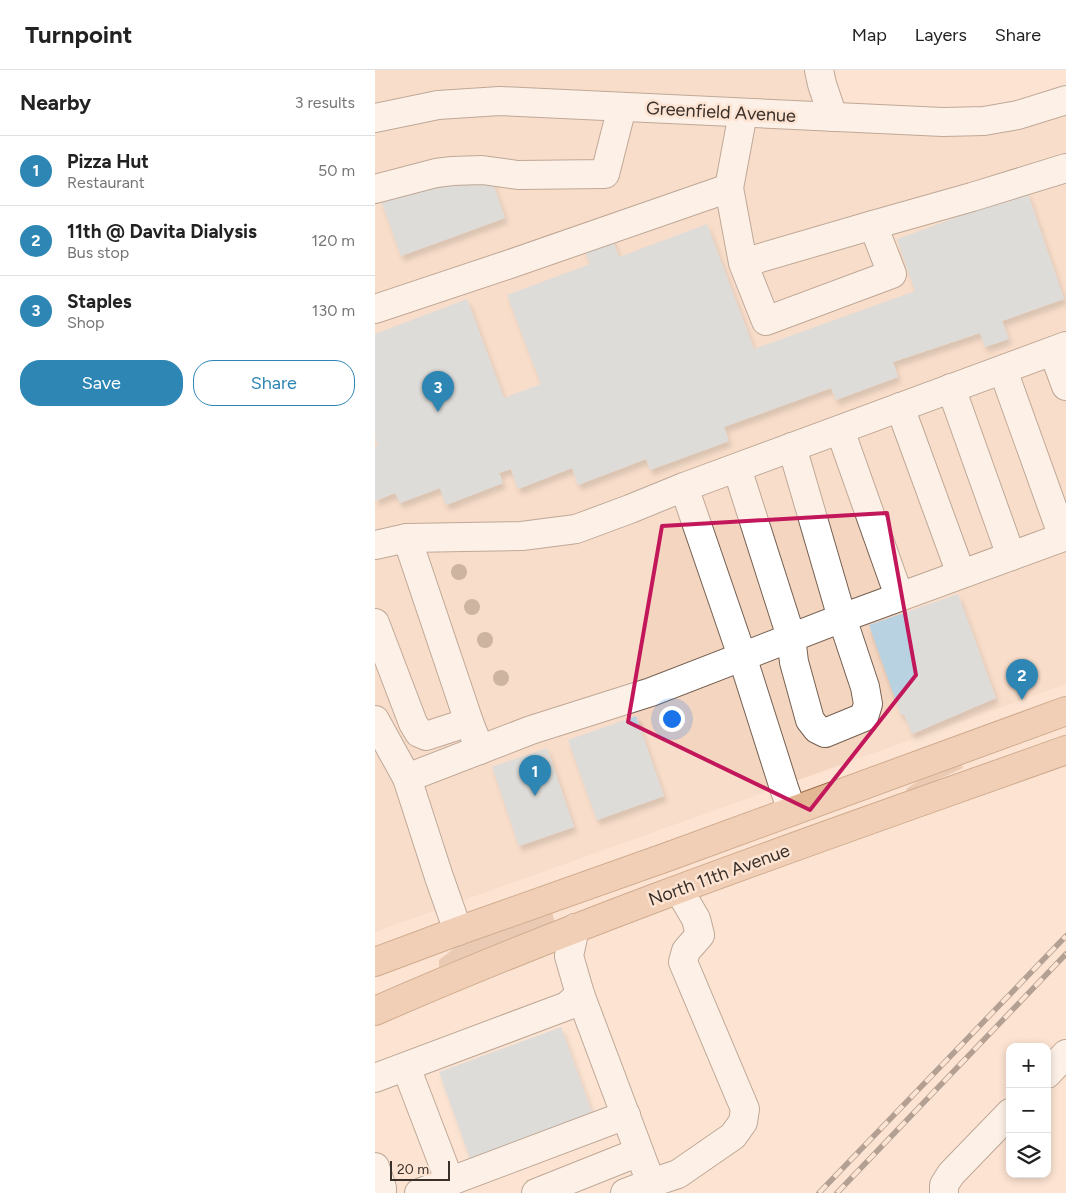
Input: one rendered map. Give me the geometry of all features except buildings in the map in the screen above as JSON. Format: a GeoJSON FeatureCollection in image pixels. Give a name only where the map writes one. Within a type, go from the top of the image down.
{"type":"FeatureCollection","features":[{"type":"Feature","properties":{"kind":"main road","name":"North 11th Avenue"},"geometry":{"type":"LineString","coordinates":[[375,962],[458,930],[667,857],[1066,711]]}},
{"type":"Feature","properties":{"kind":"main road","name":"North 11th Avenue"},"geometry":{"type":"LineString","coordinates":[[375,1011],[443,981],[575,928],[1066,750]]}},
{"type":"Feature","properties":{"kind":"main road"},"geometry":{"type":"LineString","coordinates":[[679,890],[692,873],[796,832],[796,821],[792,811]]}},
{"type":"Feature","properties":{"kind":"main road"},"geometry":{"type":"LineString","coordinates":[[575,928],[574,915],[584,904],[637,882],[667,857]]}},
{"type":"Feature","properties":{"kind":"street"},"geometry":{"type":"LineString","coordinates":[[819,70],[833,117]]}},
{"type":"Feature","properties":{"kind":"street","name":"Greenfield Avenue"},"geometry":{"type":"LineString","coordinates":[[376,116],[438,105],[500,101],[943,122],[984,121],[1018,115],[1066,100]]}},
{"type":"Feature","properties":{"kind":"street"},"geometry":{"type":"LineString","coordinates":[[375,189],[436,173],[452,171],[482,170],[518,174],[605,174],[622,107]]}},
{"type":"Feature","properties":{"kind":"street"},"geometry":{"type":"LineString","coordinates":[[743,113],[729,188],[743,263],[766,322],[892,274],[873,226]]}},
{"type":"Feature","properties":{"kind":"street"},"geometry":{"type":"LineString","coordinates":[[743,263],[1066,168]]}},
{"type":"Feature","properties":{"kind":"street"},"geometry":{"type":"LineString","coordinates":[[375,309],[729,188]]}},
{"type":"Feature","properties":{"kind":"street"},"geometry":{"type":"LineString","coordinates":[[375,545],[407,538],[522,536],[576,529],[791,447],[1060,349],[1066,386]]}},
{"type":"Feature","properties":{"kind":"street"},"geometry":{"type":"LineString","coordinates":[[407,778],[531,730],[651,692],[899,596],[1064,536],[1003,370]]}},
{"type":"Feature","properties":{"kind":"street"},"geometry":{"type":"LineString","coordinates":[[951,388],[1011,556]]}},
{"type":"Feature","properties":{"kind":"street"},"geometry":{"type":"LineString","coordinates":[[900,407],[961,574]]}},
{"type":"Feature","properties":{"kind":"street"},"geometry":{"type":"LineString","coordinates":[[840,430],[899,596]]}},
{"type":"Feature","properties":{"kind":"street"},"geometry":{"type":"LineString","coordinates":[[737,468],[791,637],[794,662],[810,720],[817,729],[825,733],[864,717],[868,704],[865,687],[841,618],[791,447]]}},
{"type":"Feature","properties":{"kind":"street"},"geometry":{"type":"LineString","coordinates":[[684,487],[743,656],[792,811]]}},
{"type":"Feature","properties":{"kind":"street"},"geometry":{"type":"LineString","coordinates":[[407,538],[480,750]]}},
{"type":"Feature","properties":{"kind":"street"},"geometry":{"type":"LineString","coordinates":[[375,623],[413,723],[419,733],[426,736],[469,722]]}},
{"type":"Feature","properties":{"kind":"street"},"geometry":{"type":"LineString","coordinates":[[375,720],[407,778],[458,930]]}},
{"type":"Feature","properties":{"kind":"street"},"geometry":{"type":"LineString","coordinates":[[625,1193],[678,1174],[733,1136],[743,1122],[745,1109],[683,962],[686,951],[699,935],[696,919],[679,890]]}},
{"type":"Feature","properties":{"kind":"street"},"geometry":{"type":"LineString","coordinates":[[575,928],[569,956],[580,994],[651,1183]]}},
{"type":"Feature","properties":{"kind":"street"},"geometry":{"type":"LineString","coordinates":[[375,1078],[567,1006],[580,994]]}},
{"type":"Feature","properties":{"kind":"street"},"geometry":{"type":"LineString","coordinates":[[1051,1070],[1066,1054]]}},
{"type":"Feature","properties":{"kind":"street"},"geometry":{"type":"LineString","coordinates":[[406,1067],[459,1187]]}},
{"type":"Feature","properties":{"kind":"street"},"geometry":{"type":"LineString","coordinates":[[419,1193],[459,1187],[626,1115]]}},
{"type":"Feature","properties":{"kind":"street"},"geometry":{"type":"LineString","coordinates":[[947,1183],[1006,1117]]}},
{"type":"Feature","properties":{"kind":"street"},"geometry":{"type":"LineString","coordinates":[[537,1193],[639,1152]]}},
{"type":"Feature","properties":{"kind":"street"},"geometry":{"type":"LineString","coordinates":[[375,1167],[383,1188],[382,1193]]}},
{"type":"Feature","properties":{"kind":"street"},"geometry":{"type":"LineString","coordinates":[[459,1187],[479,1193]]}},
{"type":"Feature","properties":{"kind":"highlighted area"},"geometry":{"type":"Polygon","coordinates":[[[887,513],[916,675],[810,810],[628,722],[662,526],[887,513]]]}},
{"type":"Feature","properties":{"kind":"shaded area"},"geometry":{"type":"Polygon","coordinates":[[[375,70],[828,70],[840,117],[943,122],[1066,100],[1066,684],[375,932],[375,70]]]}},
{"type":"Feature","properties":{"kind":"shaded area"},"geometry":{"type":"Polygon","coordinates":[[[961,763],[963,768],[909,793],[906,789],[930,773],[961,763]]]}},
{"type":"Feature","properties":{"kind":"shaded area"},"geometry":{"type":"Polygon","coordinates":[[[552,911],[555,924],[439,967],[439,960],[461,943],[552,911]]]}},
{"type":"Feature","properties":{"kind":"railway"},"geometry":{"type":"LineString","coordinates":[[819,1193],[1066,936]]}},
{"type":"Feature","properties":{"kind":"railway"},"geometry":{"type":"LineString","coordinates":[[837,1193],[1066,954]]}},
{"type":"Feature","properties":{"kind":"place","name":"Staples"},"geometry":{"type":"Point","coordinates":[438,412]}},
{"type":"Feature","properties":{"kind":"place","name":"11th @ Davita Dialysis"},"geometry":{"type":"Point","coordinates":[1022,700]}},
{"type":"Feature","properties":{"kind":"place","name":"Pizza Hut"},"geometry":{"type":"Point","coordinates":[535,796]}}]}
